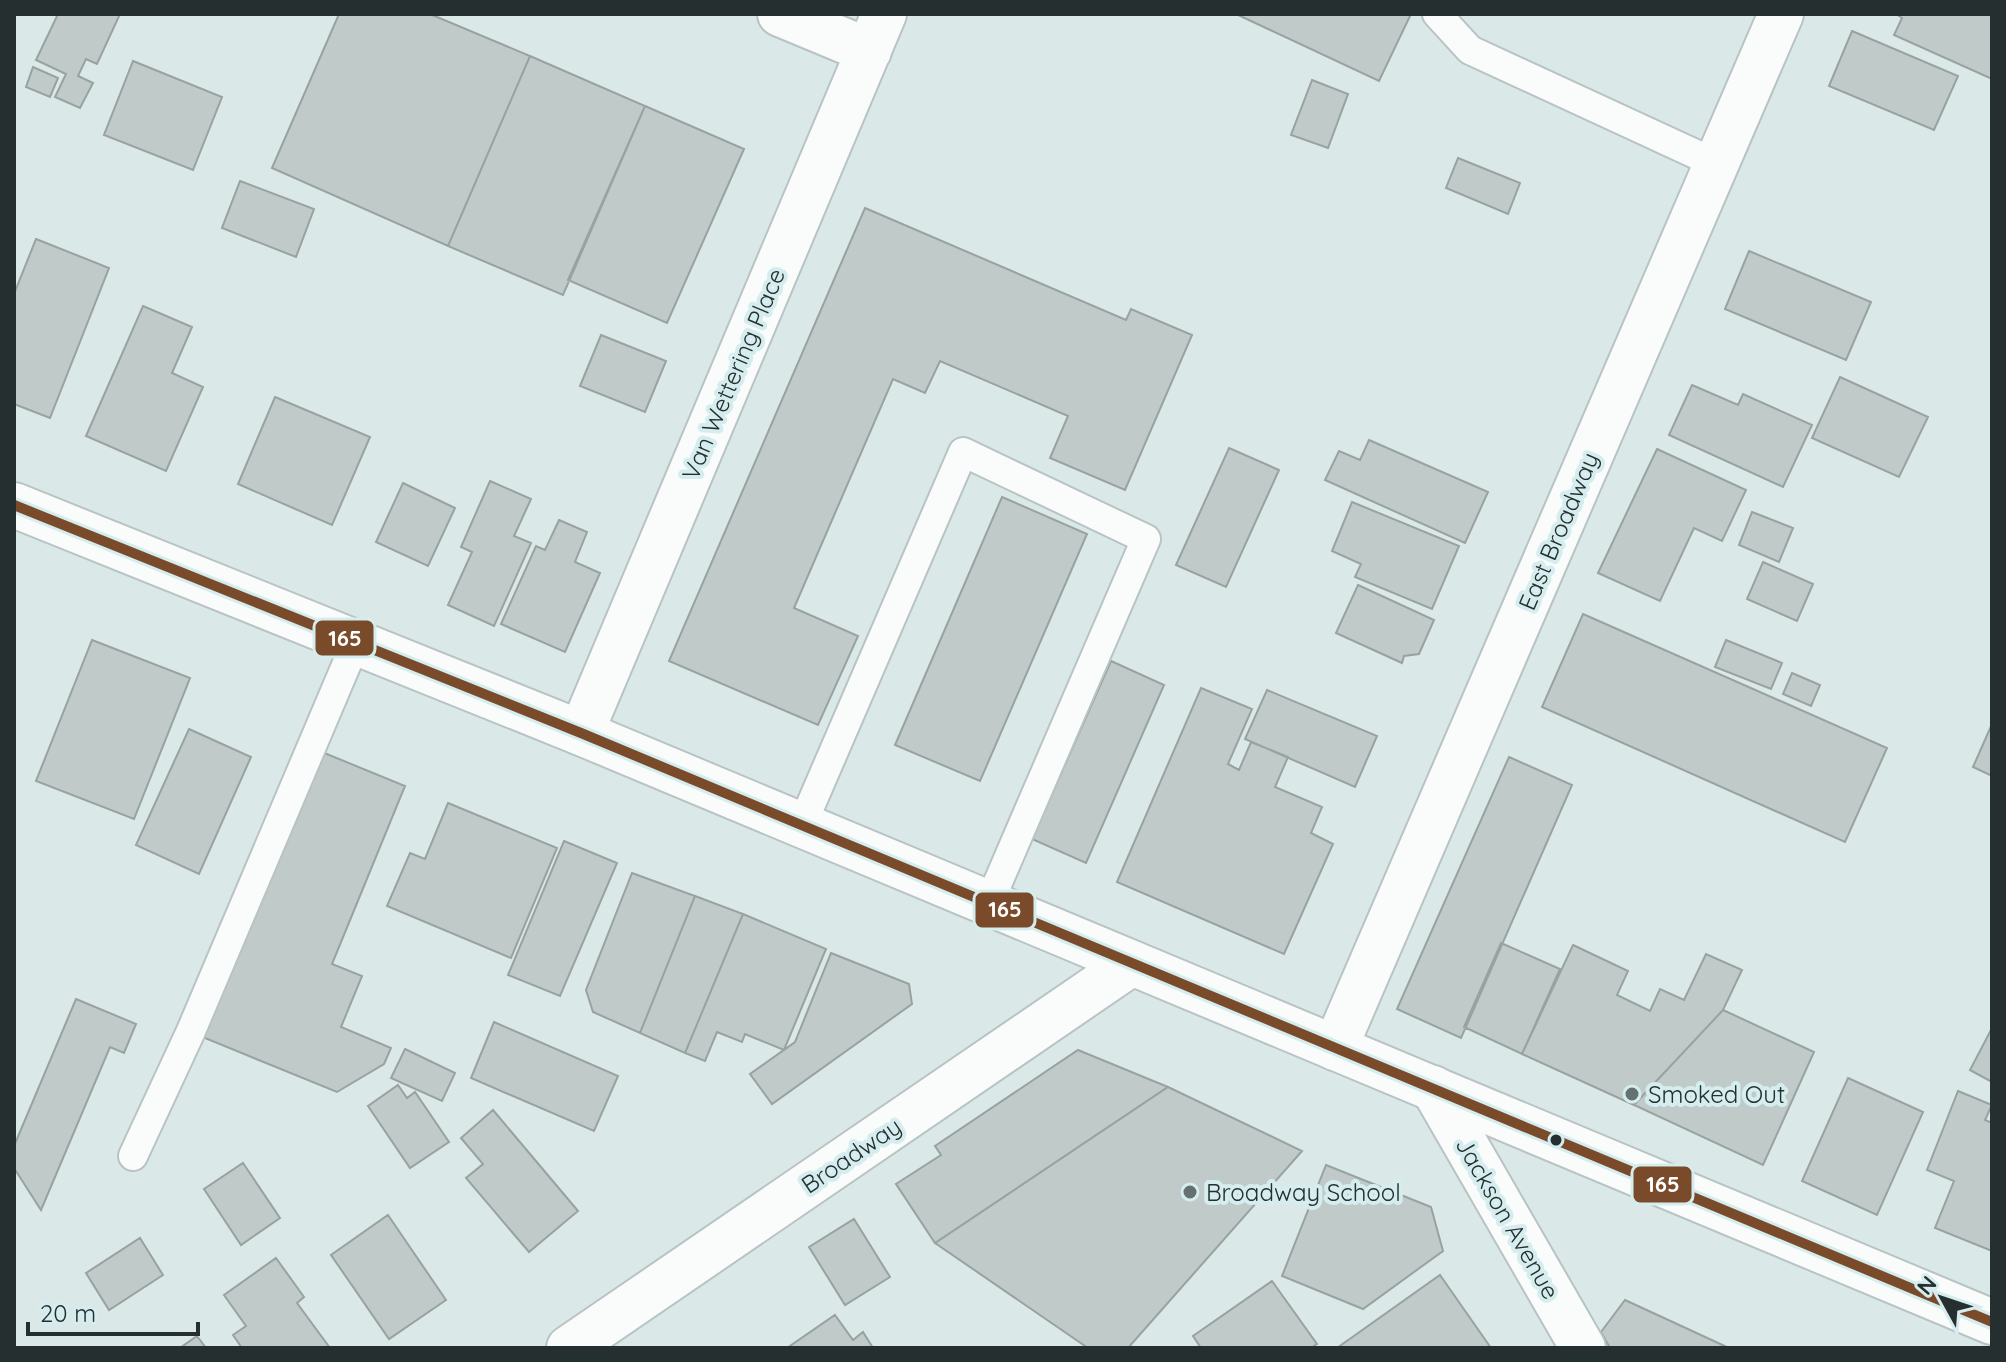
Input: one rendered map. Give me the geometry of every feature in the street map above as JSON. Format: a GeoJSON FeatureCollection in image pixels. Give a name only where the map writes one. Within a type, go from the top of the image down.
{"type":"FeatureCollection","features":[{"type":"Feature","properties":{"kind":"street"},"geometry":{"type":"LineString","coordinates":[[780,14],[876,32]]}},
{"type":"Feature","properties":{"kind":"street","name":"East Broadway"},"geometry":{"type":"LineString","coordinates":[[1335,1048],[1781,14]]}},
{"type":"Feature","properties":{"kind":"street","name":"Van Wettering Place"},"geometry":{"type":"LineString","coordinates":[[581,733],[876,32]]}},
{"type":"Feature","properties":{"kind":"street"},"geometry":{"type":"LineString","coordinates":[[14,505],[581,733],[1992,1322]]}},
{"type":"Feature","properties":{"kind":"street","name":"Broadway"},"geometry":{"type":"LineString","coordinates":[[596,1341],[1132,963]]}},
{"type":"Feature","properties":{"kind":"street","name":"Jackson Avenue"},"geometry":{"type":"LineString","coordinates":[[1433,1088],[1583,1348]]}},
{"type":"Feature","properties":{"kind":"lane"},"geometry":{"type":"LineString","coordinates":[[1437,14],[1470,50],[1717,164]]}},
{"type":"Feature","properties":{"kind":"lane"},"geometry":{"type":"LineString","coordinates":[[802,825],[963,452],[1146,539],[989,903]]}},
{"type":"Feature","properties":{"kind":"lane"},"geometry":{"type":"LineString","coordinates":[[133,1156],[191,1031],[356,642]]}},
{"type":"Feature","properties":{"kind":"building"},"geometry":{"type":"Polygon","coordinates":[[[58,14],[120,14],[97,64],[86,59],[78,76],[93,83],[80,108],[55,97],[66,74],[36,60],[58,14]]]}},
{"type":"Feature","properties":{"kind":"building"},"geometry":{"type":"Polygon","coordinates":[[[339,14],[430,14],[530,56],[448,246],[272,168],[339,14]]]}},
{"type":"Feature","properties":{"kind":"building"},"geometry":{"type":"Polygon","coordinates":[[[1236,14],[1411,14],[1379,81],[1236,14]]]}},
{"type":"Feature","properties":{"kind":"building"},"geometry":{"type":"Polygon","coordinates":[[[1896,14],[1992,14],[1992,79],[1894,35],[1902,18],[1896,14]]]}},
{"type":"Feature","properties":{"kind":"building"},"geometry":{"type":"Polygon","coordinates":[[[1852,31],[1958,76],[1934,130],[1829,86],[1852,31]]]}},
{"type":"Feature","properties":{"kind":"building"},"geometry":{"type":"Polygon","coordinates":[[[530,56],[645,106],[563,295],[448,246],[530,56]]]}},
{"type":"Feature","properties":{"kind":"building"},"geometry":{"type":"Polygon","coordinates":[[[133,61],[222,97],[193,170],[104,135],[133,61]]]}},
{"type":"Feature","properties":{"kind":"building"},"geometry":{"type":"Polygon","coordinates":[[[33,67],[58,78],[50,97],[26,87],[33,67]]]}},
{"type":"Feature","properties":{"kind":"building"},"geometry":{"type":"Polygon","coordinates":[[[1312,80],[1348,94],[1328,148],[1291,135],[1312,80]]]}},
{"type":"Feature","properties":{"kind":"building"},"geometry":{"type":"Polygon","coordinates":[[[645,106],[744,149],[667,323],[568,280],[645,106]]]}},
{"type":"Feature","properties":{"kind":"building"},"geometry":{"type":"Polygon","coordinates":[[[1458,158],[1520,183],[1508,214],[1446,188],[1458,158]]]}},
{"type":"Feature","properties":{"kind":"building"},"geometry":{"type":"Polygon","coordinates":[[[240,181],[314,209],[296,257],[222,228],[240,181]]]}},
{"type":"Feature","properties":{"kind":"building"},"geometry":{"type":"Polygon","coordinates":[[[865,208],[1126,320],[1131,309],[1192,335],[1125,490],[1050,458],[1068,416],[940,361],[925,393],[893,379],[794,608],[858,636],[818,725],[669,661],[865,208]]]}},
{"type":"Feature","properties":{"kind":"building"},"geometry":{"type":"Polygon","coordinates":[[[36,239],[109,268],[50,418],[14,404],[14,294],[36,239]]]}},
{"type":"Feature","properties":{"kind":"building"},"geometry":{"type":"Polygon","coordinates":[[[1749,251],[1871,302],[1846,360],[1725,309],[1749,251]]]}},
{"type":"Feature","properties":{"kind":"building"},"geometry":{"type":"Polygon","coordinates":[[[143,306],[192,327],[172,373],[203,387],[166,471],[86,436],[143,306]]]}},
{"type":"Feature","properties":{"kind":"building"},"geometry":{"type":"Polygon","coordinates":[[[601,335],[666,361],[645,412],[580,386],[601,335]]]}},
{"type":"Feature","properties":{"kind":"building"},"geometry":{"type":"Polygon","coordinates":[[[1840,377],[1928,417],[1899,477],[1812,438],[1840,377]]]}},
{"type":"Feature","properties":{"kind":"building"},"geometry":{"type":"Polygon","coordinates":[[[1692,385],[1738,405],[1743,394],[1812,425],[1783,487],[1669,435],[1692,385]]]}},
{"type":"Feature","properties":{"kind":"building"},"geometry":{"type":"Polygon","coordinates":[[[275,397],[370,437],[332,525],[238,484],[275,397]]]}},
{"type":"Feature","properties":{"kind":"building"},"geometry":{"type":"Polygon","coordinates":[[[1369,440],[1488,492],[1465,543],[1325,480],[1339,451],[1360,460],[1369,440]]]}},
{"type":"Feature","properties":{"kind":"building"},"geometry":{"type":"Polygon","coordinates":[[[1229,448],[1279,470],[1226,587],[1176,565],[1229,448]]]}},
{"type":"Feature","properties":{"kind":"building"},"geometry":{"type":"Polygon","coordinates":[[[1657,449],[1746,490],[1722,541],[1694,528],[1660,601],[1598,573],[1657,449]]]}},
{"type":"Feature","properties":{"kind":"building"},"geometry":{"type":"Polygon","coordinates":[[[490,481],[531,499],[514,536],[531,543],[494,626],[448,605],[472,552],[461,547],[490,481]]]}},
{"type":"Feature","properties":{"kind":"building"},"geometry":{"type":"Polygon","coordinates":[[[403,483],[455,508],[428,566],[376,542],[403,483]]]}},
{"type":"Feature","properties":{"kind":"building"},"geometry":{"type":"Polygon","coordinates":[[[1002,497],[1087,534],[980,781],[895,745],[1002,497]]]}},
{"type":"Feature","properties":{"kind":"building"},"geometry":{"type":"Polygon","coordinates":[[[1352,502],[1459,546],[1432,609],[1355,577],[1361,564],[1332,551],[1352,502]]]}},
{"type":"Feature","properties":{"kind":"building"},"geometry":{"type":"Polygon","coordinates":[[[1752,512],[1793,528],[1779,562],[1739,545],[1752,512]]]}},
{"type":"Feature","properties":{"kind":"building"},"geometry":{"type":"Polygon","coordinates":[[[559,520],[587,532],[575,562],[600,573],[565,652],[501,624],[536,546],[545,550],[559,520]]]}},
{"type":"Feature","properties":{"kind":"building"},"geometry":{"type":"Polygon","coordinates":[[[1763,562],[1813,584],[1797,621],[1747,599],[1763,562]]]}},
{"type":"Feature","properties":{"kind":"building"},"geometry":{"type":"Polygon","coordinates":[[[1358,585],[1434,620],[1419,654],[1404,656],[1402,663],[1336,633],[1358,585]]]}},
{"type":"Feature","properties":{"kind":"building"},"geometry":{"type":"Polygon","coordinates":[[[1583,614],[1887,748],[1845,842],[1542,707],[1583,614]]]}},
{"type":"Feature","properties":{"kind":"building"},"geometry":{"type":"Polygon","coordinates":[[[92,640],[190,678],[134,819],[36,781],[92,640]]]}},
{"type":"Feature","properties":{"kind":"building"},"geometry":{"type":"Polygon","coordinates":[[[1726,640],[1782,663],[1771,689],[1715,667],[1726,640]]]}},
{"type":"Feature","properties":{"kind":"building"},"geometry":{"type":"Polygon","coordinates":[[[1111,661],[1164,685],[1086,863],[1032,839],[1111,661]]]}},
{"type":"Feature","properties":{"kind":"building"},"geometry":{"type":"Polygon","coordinates":[[[1792,673],[1820,685],[1811,706],[1783,694],[1792,673]]]}},
{"type":"Feature","properties":{"kind":"building"},"geometry":{"type":"Polygon","coordinates":[[[1201,688],[1252,709],[1228,764],[1239,770],[1251,742],[1288,757],[1275,787],[1322,807],[1311,833],[1333,844],[1284,954],[1117,882],[1201,688]]]}},
{"type":"Feature","properties":{"kind":"building"},"geometry":{"type":"Polygon","coordinates":[[[1267,690],[1377,736],[1355,787],[1245,739],[1267,690]]]}},
{"type":"Feature","properties":{"kind":"building"},"geometry":{"type":"Polygon","coordinates":[[[1992,724],[1992,776],[1973,767],[1992,724]]]}},
{"type":"Feature","properties":{"kind":"building"},"geometry":{"type":"Polygon","coordinates":[[[189,729],[251,757],[199,874],[136,845],[189,729]]]}},
{"type":"Feature","properties":{"kind":"building"},"geometry":{"type":"Polygon","coordinates":[[[317,750],[405,786],[332,964],[362,976],[341,1027],[391,1048],[384,1064],[337,1092],[200,1036],[317,750]]]}},
{"type":"Feature","properties":{"kind":"building"},"geometry":{"type":"Polygon","coordinates":[[[1509,757],[1572,785],[1461,1038],[1397,1009],[1509,757]]]}},
{"type":"Feature","properties":{"kind":"building"},"geometry":{"type":"Polygon","coordinates":[[[448,803],[557,848],[511,958],[387,906],[410,853],[425,859],[448,803]]]}},
{"type":"Feature","properties":{"kind":"building"},"geometry":{"type":"Polygon","coordinates":[[[564,841],[617,863],[560,996],[508,975],[564,841]]]}},
{"type":"Feature","properties":{"kind":"building"},"geometry":{"type":"Polygon","coordinates":[[[632,873],[695,896],[640,1033],[593,1012],[586,990],[632,873]]]}},
{"type":"Feature","properties":{"kind":"building"},"geometry":{"type":"Polygon","coordinates":[[[695,896],[743,914],[685,1053],[640,1033],[695,896]]]}},
{"type":"Feature","properties":{"kind":"building"},"geometry":{"type":"Polygon","coordinates":[[[743,914],[826,949],[784,1050],[745,1034],[742,1042],[717,1032],[705,1061],[685,1053],[743,914]]]}},
{"type":"Feature","properties":{"kind":"building"},"geometry":{"type":"Polygon","coordinates":[[[1501,943],[1560,969],[1522,1054],[1464,1027],[1501,943]]]}},
{"type":"Feature","properties":{"kind":"building"},"geometry":{"type":"Polygon","coordinates":[[[1573,945],[1628,971],[1617,995],[1650,1011],[1660,989],[1684,1000],[1706,954],[1742,970],[1723,1010],[1634,1105],[1522,1054],[1573,945]]]}},
{"type":"Feature","properties":{"kind":"building"},"geometry":{"type":"Polygon","coordinates":[[[831,953],[909,984],[912,1004],[772,1104],[750,1074],[795,1042],[831,953]]]}},
{"type":"Feature","properties":{"kind":"building"},"geometry":{"type":"Polygon","coordinates":[[[76,999],[136,1024],[124,1053],[110,1047],[41,1210],[14,1168],[14,1146],[76,999]]]}},
{"type":"Feature","properties":{"kind":"building"},"geometry":{"type":"Polygon","coordinates":[[[1723,1010],[1814,1052],[1763,1165],[1634,1105],[1723,1010]]]}},
{"type":"Feature","properties":{"kind":"building"},"geometry":{"type":"Polygon","coordinates":[[[494,1022],[618,1076],[594,1131],[471,1078],[494,1022]]]}},
{"type":"Feature","properties":{"kind":"building"},"geometry":{"type":"Polygon","coordinates":[[[1992,1028],[1992,1082],[1970,1070],[1992,1028]]]}},
{"type":"Feature","properties":{"kind":"building"},"geometry":{"type":"Polygon","coordinates":[[[405,1049],[455,1073],[442,1101],[391,1078],[405,1049]]]}},
{"type":"Feature","properties":{"kind":"building"},"geometry":{"type":"Polygon","coordinates":[[[1078,1050],[1168,1087],[935,1243],[896,1184],[941,1155],[935,1146],[1078,1050]]]}},
{"type":"Feature","properties":{"kind":"building"},"geometry":{"type":"Polygon","coordinates":[[[1848,1078],[1923,1112],[1877,1215],[1802,1181],[1848,1078]]]}},
{"type":"Feature","properties":{"kind":"building"},"geometry":{"type":"Polygon","coordinates":[[[398,1085],[407,1098],[415,1092],[449,1142],[410,1168],[368,1106],[398,1085]]]}},
{"type":"Feature","properties":{"kind":"building"},"geometry":{"type":"Polygon","coordinates":[[[1168,1087],[1302,1151],[1128,1348],[1088,1348],[935,1243],[1168,1087]]]}},
{"type":"Feature","properties":{"kind":"building"},"geometry":{"type":"Polygon","coordinates":[[[1958,1091],[1992,1105],[1985,1120],[1992,1123],[1992,1251],[1935,1228],[1954,1181],[1927,1170],[1958,1091]]]}},
{"type":"Feature","properties":{"kind":"building"},"geometry":{"type":"Polygon","coordinates":[[[493,1110],[578,1211],[529,1252],[466,1178],[483,1164],[461,1138],[493,1110]]]}},
{"type":"Feature","properties":{"kind":"building"},"geometry":{"type":"Polygon","coordinates":[[[243,1163],[280,1218],[241,1245],[204,1189],[243,1163]]]}},
{"type":"Feature","properties":{"kind":"building"},"geometry":{"type":"Polygon","coordinates":[[[1326,1165],[1431,1207],[1443,1251],[1363,1309],[1282,1276],[1326,1165]]]}},
{"type":"Feature","properties":{"kind":"building"},"geometry":{"type":"Polygon","coordinates":[[[388,1215],[446,1300],[389,1339],[331,1255],[388,1215]]]}},
{"type":"Feature","properties":{"kind":"building"},"geometry":{"type":"Polygon","coordinates":[[[854,1219],[890,1277],[845,1305],[809,1247],[854,1219]]]}},
{"type":"Feature","properties":{"kind":"building"},"geometry":{"type":"Polygon","coordinates":[[[140,1238],[163,1275],[109,1310],[86,1273],[140,1238]]]}},
{"type":"Feature","properties":{"kind":"building"},"geometry":{"type":"Polygon","coordinates":[[[276,1258],[304,1297],[297,1303],[330,1348],[242,1348],[233,1335],[246,1326],[224,1295],[276,1258]]]}},
{"type":"Feature","properties":{"kind":"building"},"geometry":{"type":"Polygon","coordinates":[[[1440,1275],[1491,1348],[1337,1348],[1440,1275]]]}},
{"type":"Feature","properties":{"kind":"building"},"geometry":{"type":"Polygon","coordinates":[[[1272,1281],[1317,1344],[1311,1348],[1201,1348],[1193,1336],[1272,1281]]]}},
{"type":"Feature","properties":{"kind":"building"},"geometry":{"type":"Polygon","coordinates":[[[1625,1300],[1729,1348],[1610,1348],[1601,1332],[1625,1300]]]}},
{"type":"Feature","properties":{"kind":"building"},"geometry":{"type":"Polygon","coordinates":[[[835,1315],[853,1340],[863,1332],[873,1348],[787,1348],[835,1315]]]}},
{"type":"Feature","properties":{"kind":"building"},"geometry":{"type":"Polygon","coordinates":[[[197,1336],[206,1348],[180,1348],[197,1336]]]}},
{"type":"Feature","properties":{"kind":"transit line","name":"165"},"geometry":{"type":"LineString","coordinates":[[14,505],[581,733],[1992,1322]]}},
{"type":"Feature","properties":{"kind":"place","name":"Smoked Out"},"geometry":{"type":"Point","coordinates":[1632,1094]}},
{"type":"Feature","properties":{"kind":"place","name":"Broadway School"},"geometry":{"type":"Point","coordinates":[1190,1192]}}]}
